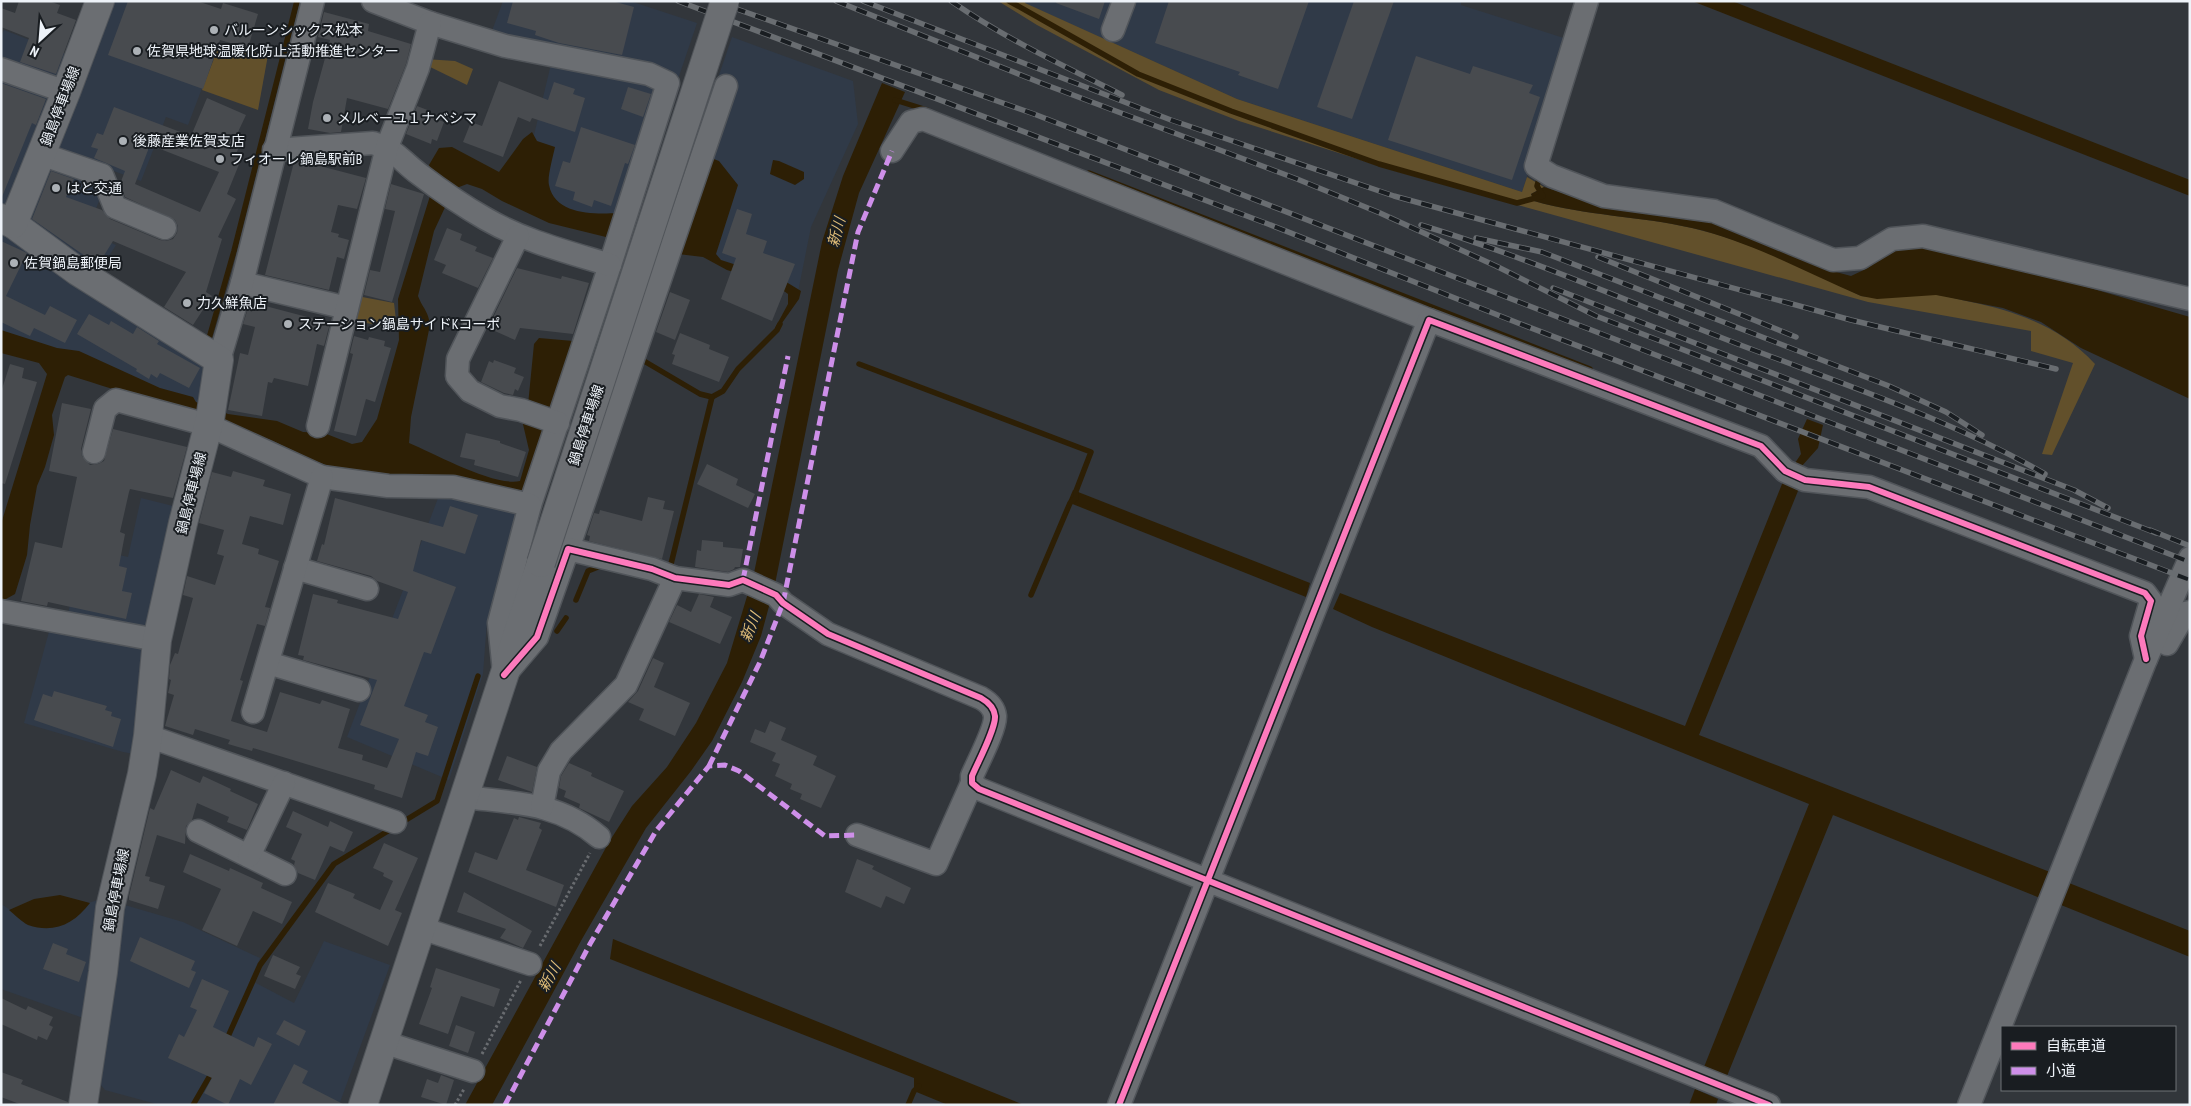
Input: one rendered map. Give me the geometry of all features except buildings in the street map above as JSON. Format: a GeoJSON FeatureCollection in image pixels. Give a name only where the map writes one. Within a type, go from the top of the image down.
{"type":"FeatureCollection","features":[{"type":"Feature","properties":{"kind":"main road","name":"鍋島停車場線"},"geometry":{"type":"LineString","coordinates":[[83,1105],[103,972],[110,908],[142,774],[148,736],[157,640],[183,523],[210,416],[219,360],[77,272],[7,221],[42,154],[100,1]]}},
{"type":"Feature","properties":{"kind":"main road","name":"鍋島停車場線"},"geometry":{"type":"LineString","coordinates":[[362,1105],[465,797],[725,1]]}},
{"type":"Feature","properties":{"kind":"street"},"geometry":{"type":"LineString","coordinates":[[219,360],[242,283],[313,1]]}},
{"type":"Feature","properties":{"kind":"street"},"geometry":{"type":"LineString","coordinates":[[373,1],[430,24],[505,46],[567,56],[649,74],[668,83],[610,265],[555,422],[530,505],[498,623],[504,675]]}},
{"type":"Feature","properties":{"kind":"street"},"geometry":{"type":"LineString","coordinates":[[1113,30],[1124,1]]}},
{"type":"Feature","properties":{"kind":"street"},"geometry":{"type":"LineString","coordinates":[[1587,1],[1544,171],[1604,196],[1714,210],[1833,260],[1860,258],[1892,239],[1923,236],[2190,299]]}},
{"type":"Feature","properties":{"kind":"street"},"geometry":{"type":"LineString","coordinates":[[318,426],[386,147],[418,68],[430,24]]}},
{"type":"Feature","properties":{"kind":"street"},"geometry":{"type":"LineString","coordinates":[[1,69],[66,92]]}},
{"type":"Feature","properties":{"kind":"street"},"geometry":{"type":"LineString","coordinates":[[504,675],[537,637],[726,86]]}},
{"type":"Feature","properties":{"kind":"street"},"geometry":{"type":"LineString","coordinates":[[892,151],[910,122],[923,119],[1429,320],[1761,446],[1795,476],[1869,487],[2145,593],[2151,601],[2141,636],[2146,659]]}},
{"type":"Feature","properties":{"kind":"street"},"geometry":{"type":"LineString","coordinates":[[274,150],[373,143],[386,147],[403,158],[418,173],[485,219],[518,236],[610,265]]}},
{"type":"Feature","properties":{"kind":"street"},"geometry":{"type":"LineString","coordinates":[[42,154],[102,175],[115,207],[165,228]]}},
{"type":"Feature","properties":{"kind":"street"},"geometry":{"type":"LineString","coordinates":[[518,236],[458,359],[457,376],[470,391],[500,406],[521,410],[555,422]]}},
{"type":"Feature","properties":{"kind":"street"},"geometry":{"type":"LineString","coordinates":[[242,283],[347,308]]}},
{"type":"Feature","properties":{"kind":"street"},"geometry":{"type":"LineString","coordinates":[[1119,1105],[1429,320]]}},
{"type":"Feature","properties":{"kind":"street"},"geometry":{"type":"LineString","coordinates":[[94,452],[105,410],[116,400],[210,416],[322,478],[388,486],[453,487],[530,505]]}},
{"type":"Feature","properties":{"kind":"street"},"geometry":{"type":"LineString","coordinates":[[253,712],[322,478]]}},
{"type":"Feature","properties":{"kind":"street"},"geometry":{"type":"LineString","coordinates":[[568,549],[652,569],[675,578],[729,585],[743,580],[776,595],[783,604],[828,634],[981,698],[990,704],[995,716],[993,728],[972,776],[972,783],[936,864],[857,835]]}},
{"type":"Feature","properties":{"kind":"street"},"geometry":{"type":"LineString","coordinates":[[1969,1105],[2146,659],[2190,558]]}},
{"type":"Feature","properties":{"kind":"street"},"geometry":{"type":"LineString","coordinates":[[295,568],[368,589]]}},
{"type":"Feature","properties":{"kind":"street"},"geometry":{"type":"LineString","coordinates":[[542,807],[549,771],[561,750],[626,685],[675,578]]}},
{"type":"Feature","properties":{"kind":"street"},"geometry":{"type":"LineString","coordinates":[[1,611],[157,640]]}},
{"type":"Feature","properties":{"kind":"street"},"geometry":{"type":"LineString","coordinates":[[2146,659],[2164,649],[2184,613],[2190,612]]}},
{"type":"Feature","properties":{"kind":"street"},"geometry":{"type":"LineString","coordinates":[[268,663],[359,690]]}},
{"type":"Feature","properties":{"kind":"street"},"geometry":{"type":"LineString","coordinates":[[148,736],[395,822]]}},
{"type":"Feature","properties":{"kind":"street"},"geometry":{"type":"LineString","coordinates":[[249,856],[284,783]]}},
{"type":"Feature","properties":{"kind":"street"},"geometry":{"type":"LineString","coordinates":[[972,783],[979,789],[1769,1105]]}},
{"type":"Feature","properties":{"kind":"street"},"geometry":{"type":"LineString","coordinates":[[465,797],[542,807],[566,815],[585,825],[599,837]]}},
{"type":"Feature","properties":{"kind":"street"},"geometry":{"type":"LineString","coordinates":[[198,831],[285,874]]}},
{"type":"Feature","properties":{"kind":"street"},"geometry":{"type":"LineString","coordinates":[[421,928],[530,964]]}},
{"type":"Feature","properties":{"kind":"street"},"geometry":{"type":"LineString","coordinates":[[383,1042],[473,1071]]}},
{"type":"Feature","properties":{"kind":"shaded area"},"geometry":{"type":"Polygon","coordinates":[[[111,1],[155,1],[146,27],[215,54],[188,125],[166,117],[141,181],[111,170],[87,232],[116,245],[97,275],[25,219],[111,1]]]}},
{"type":"Feature","properties":{"kind":"shaded area"},"geometry":{"type":"Polygon","coordinates":[[[503,1],[630,1],[697,23],[677,82],[615,225],[571,216],[523,181],[551,64],[486,47],[503,1]]]}},
{"type":"Feature","properties":{"kind":"shaded area"},"geometry":{"type":"Polygon","coordinates":[[[998,1],[1025,1],[1025,3],[1237,99],[1522,192],[1527,177],[1544,187],[1531,194],[1534,201],[1573,210],[1672,224],[1714,234],[1778,257],[1861,296],[1938,295],[2006,311],[2039,323],[2054,331],[2082,351],[2095,364],[2052,455],[2042,454],[2073,363],[2031,351],[2031,331],[1868,302],[1395,171],[1239,121],[1159,90],[1037,25],[998,1]]]}},
{"type":"Feature","properties":{"kind":"shaded area"},"geometry":{"type":"Polygon","coordinates":[[[1025,1],[1461,1],[1461,5],[1570,40],[1522,192],[1237,99],[1024,3],[1025,1]]]}},
{"type":"Feature","properties":{"kind":"shaded area"},"geometry":{"type":"Polygon","coordinates":[[[4,30],[71,56],[7,207],[1,205],[1,36],[4,30]]]}},
{"type":"Feature","properties":{"kind":"shaded area"},"geometry":{"type":"Polygon","coordinates":[[[732,37],[853,81],[858,124],[811,227],[798,292],[678,244],[731,93],[719,75],[732,37]]]}},
{"type":"Feature","properties":{"kind":"shaded area"},"geometry":{"type":"Polygon","coordinates":[[[218,48],[268,55],[258,110],[202,90],[218,48]]]}},
{"type":"Feature","properties":{"kind":"shaded area"},"geometry":{"type":"Polygon","coordinates":[[[425,59],[455,61],[473,69],[467,85],[424,64],[425,59]]]}},
{"type":"Feature","properties":{"kind":"shaded area"},"geometry":{"type":"Polygon","coordinates":[[[1,231],[206,365],[200,406],[1,337],[1,231]]]}},
{"type":"Feature","properties":{"kind":"shaded area"},"geometry":{"type":"Polygon","coordinates":[[[357,296],[394,303],[397,329],[351,320],[357,296]]]}},
{"type":"Feature","properties":{"kind":"shaded area"},"geometry":{"type":"Polygon","coordinates":[[[448,472],[527,489],[487,621],[483,674],[449,780],[347,737],[448,472]]]}},
{"type":"Feature","properties":{"kind":"shaded area"},"geometry":{"type":"Polygon","coordinates":[[[141,498],[177,507],[134,754],[24,723],[50,628],[67,618],[83,547],[128,557],[141,498]]]}},
{"type":"Feature","properties":{"kind":"shaded area"},"geometry":{"type":"Polygon","coordinates":[[[98,900],[118,903],[183,922],[260,958],[250,980],[294,1003],[324,941],[390,965],[339,1105],[160,1105],[105,1090],[81,1061],[86,1019],[1,989],[1,904],[28,921],[98,900]]]}},
{"type":"Feature","properties":{"kind":"water"},"geometry":{"type":"Polygon","coordinates":[[[1692,1],[1732,1],[2190,180],[2190,196],[1692,1]]]}},
{"type":"Feature","properties":{"kind":"water","name":"新川"},"geometry":{"type":"Polygon","coordinates":[[[882,83],[905,92],[859,193],[838,270],[775,584],[761,636],[742,682],[712,741],[646,828],[582,939],[492,1105],[465,1105],[609,842],[632,806],[667,767],[696,723],[727,663],[754,573],[822,242],[843,176],[882,83]]]}},
{"type":"Feature","properties":{"kind":"water"},"geometry":{"type":"Polygon","coordinates":[[[532,132],[537,141],[555,147],[549,172],[549,185],[559,203],[568,208],[588,213],[618,213],[610,238],[549,223],[502,201],[482,189],[467,184],[454,189],[432,175],[429,165],[439,148],[452,147],[499,172],[523,139],[532,132]]]}},
{"type":"Feature","properties":{"kind":"water"},"geometry":{"type":"Polygon","coordinates":[[[711,158],[719,161],[738,185],[716,254],[721,260],[783,280],[801,291],[799,299],[777,330],[775,328],[788,304],[788,294],[777,286],[727,270],[703,257],[678,254],[711,158]]]}},
{"type":"Feature","properties":{"kind":"water"},"geometry":{"type":"Polygon","coordinates":[[[773,160],[804,172],[804,179],[795,185],[770,174],[773,160]]]}},
{"type":"Feature","properties":{"kind":"water"},"geometry":{"type":"Polygon","coordinates":[[[1544,187],[1581,199],[1723,224],[1836,272],[1851,276],[1868,268],[1896,247],[1922,245],[2028,270],[2190,317],[2190,399],[2081,348],[2041,322],[2003,308],[1936,295],[1877,299],[1861,296],[1757,249],[1714,234],[1672,224],[1573,210],[1534,201],[1531,194],[1544,187]]]}},
{"type":"Feature","properties":{"kind":"water"},"geometry":{"type":"Polygon","coordinates":[[[440,194],[447,203],[434,231],[418,296],[427,313],[430,325],[411,417],[409,443],[481,475],[509,482],[520,481],[529,450],[522,420],[528,405],[534,344],[539,338],[573,341],[523,492],[338,469],[315,461],[271,440],[224,424],[210,415],[194,409],[137,396],[68,375],[65,377],[52,415],[54,435],[45,467],[37,486],[27,555],[15,594],[6,599],[1,599],[1,524],[47,374],[39,363],[1,353],[1,330],[57,348],[79,351],[160,388],[193,397],[196,402],[228,414],[277,421],[303,432],[324,433],[352,444],[362,442],[377,419],[399,340],[398,299],[430,196],[440,194]]]}},
{"type":"Feature","properties":{"kind":"water"},"geometry":{"type":"Polygon","coordinates":[[[1807,419],[1823,425],[1818,448],[1801,467],[1795,463],[1801,454],[1798,439],[1807,419]]]}},
{"type":"Feature","properties":{"kind":"water"},"geometry":{"type":"Polygon","coordinates":[[[1784,479],[1800,486],[1699,735],[2050,872],[2040,898],[1833,815],[1727,1076],[1704,1067],[1809,804],[1372,627],[1333,609],[1340,593],[1685,726],[1784,479]]]}},
{"type":"Feature","properties":{"kind":"water"},"geometry":{"type":"Polygon","coordinates":[[[1073,490],[1310,583],[1306,597],[1070,503],[1068,502],[1073,490]]]}},
{"type":"Feature","properties":{"kind":"water"},"geometry":{"type":"Polygon","coordinates":[[[2069,883],[2190,931],[2190,957],[2061,905],[2069,883]]]}},
{"type":"Feature","properties":{"kind":"water"},"geometry":{"type":"Polygon","coordinates":[[[60,895],[90,903],[70,922],[55,928],[37,928],[28,925],[9,910],[34,899],[60,895]]]}},
{"type":"Feature","properties":{"kind":"water"},"geometry":{"type":"Polygon","coordinates":[[[613,939],[1024,1105],[948,1105],[914,1091],[914,1078],[610,959],[613,939]]]}},
{"type":"Feature","properties":{"kind":"water"},"geometry":{"type":"Polygon","coordinates":[[[1695,1089],[1718,1099],[1716,1105],[1689,1105],[1695,1089]]]}},
{"type":"Feature","properties":{"kind":"waterway"},"geometry":{"type":"LineString","coordinates":[[208,342],[234,251],[297,1]]}},
{"type":"Feature","properties":{"kind":"waterway"},"geometry":{"type":"LineString","coordinates":[[1009,1],[1138,74],[1231,111],[1379,164],[1517,203],[1543,196],[1537,186],[1540,175]]}},
{"type":"Feature","properties":{"kind":"waterway"},"geometry":{"type":"LineString","coordinates":[[895,100],[927,110]]}},
{"type":"Feature","properties":{"kind":"waterway"},"geometry":{"type":"LineString","coordinates":[[1089,173],[1590,369]]}},
{"type":"Feature","properties":{"kind":"waterway"},"geometry":{"type":"LineString","coordinates":[[644,361],[700,394],[712,397],[723,391],[738,369],[777,330],[780,324]]}},
{"type":"Feature","properties":{"kind":"waterway"},"geometry":{"type":"LineString","coordinates":[[859,364],[1091,452],[1076,491],[1076,498],[1070,503],[1031,595]]}},
{"type":"Feature","properties":{"kind":"waterway"},"geometry":{"type":"LineString","coordinates":[[671,564],[712,397]]}},
{"type":"Feature","properties":{"kind":"waterway"},"geometry":{"type":"LineString","coordinates":[[576,600],[588,571],[603,565]]}},
{"type":"Feature","properties":{"kind":"waterway"},"geometry":{"type":"LineString","coordinates":[[557,631],[566,618]]}},
{"type":"Feature","properties":{"kind":"waterway"},"geometry":{"type":"LineString","coordinates":[[226,1041],[260,965],[334,864],[437,801],[478,676]]}},
{"type":"Feature","properties":{"kind":"waterway"},"geometry":{"type":"LineString","coordinates":[[193,1105],[212,1072]]}},
{"type":"Feature","properties":{"kind":"waterway"},"geometry":{"type":"LineString","coordinates":[[908,1105],[914,1091],[919,1086]]}},
{"type":"Feature","properties":{"kind":"railway"},"geometry":{"type":"LineString","coordinates":[[678,1],[1268,224],[1518,323],[2190,580]]}},
{"type":"Feature","properties":{"kind":"railway"},"geometry":{"type":"LineString","coordinates":[[714,1],[1034,114],[2190,562]]}},
{"type":"Feature","properties":{"kind":"railway"},"geometry":{"type":"LineString","coordinates":[[836,1],[1041,83],[1297,179],[1380,213],[1496,266],[1596,316],[2156,533]]}},
{"type":"Feature","properties":{"kind":"railway"},"geometry":{"type":"LineString","coordinates":[[863,1],[1171,120],[1394,196],[1851,320],[2056,369]]}},
{"type":"Feature","properties":{"kind":"railway"},"geometry":{"type":"LineString","coordinates":[[951,1],[1013,39],[1122,95]]}},
{"type":"Feature","properties":{"kind":"railway"},"geometry":{"type":"LineString","coordinates":[[1421,225],[1543,267],[1897,404],[1972,436],[2045,474]]}},
{"type":"Feature","properties":{"kind":"railway"},"geometry":{"type":"LineString","coordinates":[[1476,238],[1542,252],[1889,386],[1946,412],[1982,435]]}},
{"type":"Feature","properties":{"kind":"railway"},"geometry":{"type":"LineString","coordinates":[[1598,257],[1796,337]]}},
{"type":"Feature","properties":{"kind":"railway"},"geometry":{"type":"LineString","coordinates":[[1553,288],[2074,490],[2108,508]]}},
{"type":"Feature","properties":{"kind":"railway"},"geometry":{"type":"LineString","coordinates":[[2150,530],[2190,546]]}},
{"type":"Feature","properties":{"kind":"marked path"},"geometry":{"type":"LineString","coordinates":[[709,766],[760,662],[783,603],[858,232],[892,151]]}},
{"type":"Feature","properties":{"kind":"marked path"},"geometry":{"type":"LineString","coordinates":[[743,580],[788,356]]}},
{"type":"Feature","properties":{"kind":"marked path"},"geometry":{"type":"LineString","coordinates":[[505,1105],[590,944],[656,831],[709,766],[725,765],[739,771],[825,836],[857,835]]}},
{"type":"Feature","properties":{"kind":"cycle path"},"geometry":{"type":"LineString","coordinates":[[1119,1105],[1429,320],[1761,446],[1785,471],[1805,480],[1869,487],[2145,593],[2151,601],[2141,636],[2146,659]]}},
{"type":"Feature","properties":{"kind":"cycle path"},"geometry":{"type":"LineString","coordinates":[[504,675],[537,637],[568,549],[652,569],[675,578],[729,585],[743,580],[776,595],[783,603],[828,634],[981,698],[988,703],[992,707],[995,722],[972,776],[972,783],[979,789],[1769,1105]]}},
{"type":"Feature","properties":{"kind":"place","name":"バルーンシックス松本"},"geometry":{"type":"Point","coordinates":[214,30]}},
{"type":"Feature","properties":{"kind":"place","name":"佐賀県地球温暖化防止活動推進センター"},"geometry":{"type":"Point","coordinates":[137,51]}},
{"type":"Feature","properties":{"kind":"place","name":"メルベーユ１ナベシマ"},"geometry":{"type":"Point","coordinates":[327,118]}},
{"type":"Feature","properties":{"kind":"place","name":"後藤産業佐賀支店"},"geometry":{"type":"Point","coordinates":[123,141]}},
{"type":"Feature","properties":{"kind":"place","name":"フィオーレ鍋島駅前B"},"geometry":{"type":"Point","coordinates":[220,159]}},
{"type":"Feature","properties":{"kind":"place","name":"はと交通"},"geometry":{"type":"Point","coordinates":[56,188]}},
{"type":"Feature","properties":{"kind":"place","name":"佐賀鍋島郵便局"},"geometry":{"type":"Point","coordinates":[14,263]}},
{"type":"Feature","properties":{"kind":"place","name":"力久鮮魚店"},"geometry":{"type":"Point","coordinates":[187,303]}},
{"type":"Feature","properties":{"kind":"place","name":"ステーション鍋島サイドKコーポ"},"geometry":{"type":"Point","coordinates":[288,324]}}]}
